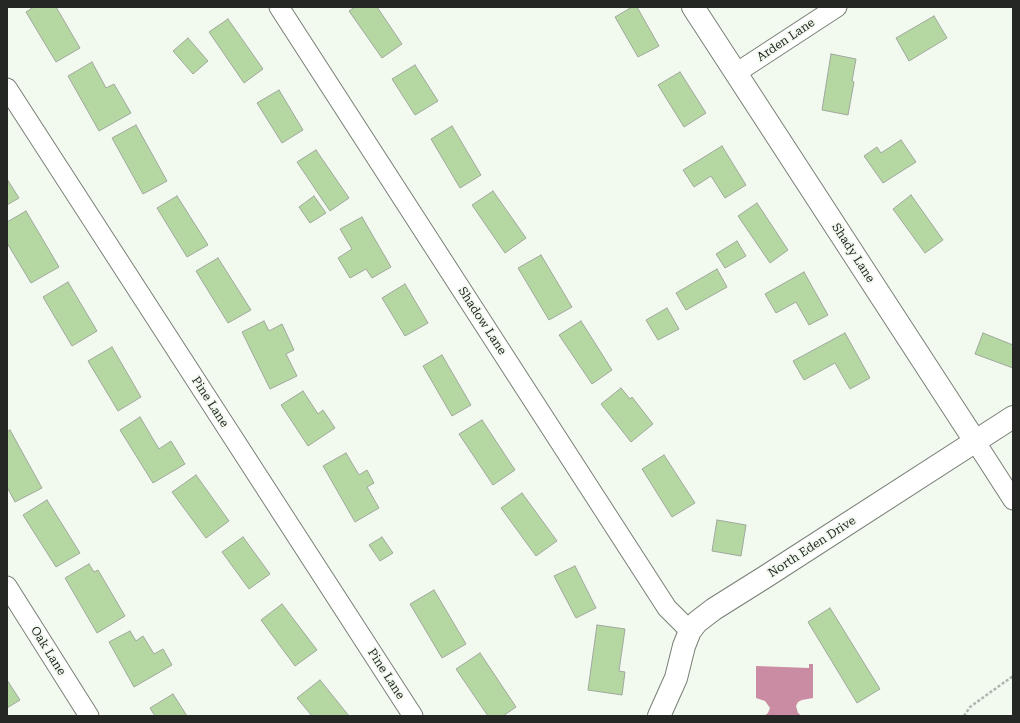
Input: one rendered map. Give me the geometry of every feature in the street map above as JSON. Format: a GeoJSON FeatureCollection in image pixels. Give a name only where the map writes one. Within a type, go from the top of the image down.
{"type":"FeatureCollection","features":[{"type":"Feature","properties":{"kind":"street","name":"Shadow Lane"},"geometry":{"type":"LineString","coordinates":[[279,7],[667,608],[690,630]]}},
{"type":"Feature","properties":{"kind":"street","name":"Shady Lane"},"geometry":{"type":"LineString","coordinates":[[693,7],[1013,500]]}},
{"type":"Feature","properties":{"kind":"street","name":"Arden Lane"},"geometry":{"type":"LineString","coordinates":[[736,73],[837,7]]}},
{"type":"Feature","properties":{"kind":"street","name":"Pine Lane"},"geometry":{"type":"LineString","coordinates":[[7,88],[413,716]]}},
{"type":"Feature","properties":{"kind":"street","name":"North Eden Drive"},"geometry":{"type":"LineString","coordinates":[[690,630],[697,622],[714,609],[772,573],[1013,416]]}},
{"type":"Feature","properties":{"kind":"street","name":"Oak Lane"},"geometry":{"type":"LineString","coordinates":[[7,586],[90,716]]}},
{"type":"Feature","properties":{"kind":"street"},"geometry":{"type":"LineString","coordinates":[[660,716],[676,678],[690,630]]}},
{"type":"Feature","properties":{"kind":"path"},"geometry":{"type":"LineString","coordinates":[[964,716],[970,707],[1013,676]]}},
{"type":"Feature","properties":{"kind":"shaded area"},"geometry":{"type":"Polygon","coordinates":[[[809,664],[813,664],[813,698],[798,702],[796,706],[798,713],[802,716],[764,716],[768,713],[770,708],[765,701],[756,698],[756,666],[809,668],[809,664]]]}},
{"type":"Feature","properties":{"kind":"building"},"geometry":{"type":"Polygon","coordinates":[[[34,7],[56,7],[80,48],[56,62],[26,12],[34,7]]]}},
{"type":"Feature","properties":{"kind":"building"},"geometry":{"type":"Polygon","coordinates":[[[355,7],[377,7],[402,44],[382,58],[349,11],[355,7]]]}},
{"type":"Feature","properties":{"kind":"building"},"geometry":{"type":"Polygon","coordinates":[[[632,7],[637,7],[659,46],[638,57],[615,17],[632,7]]]}},
{"type":"Feature","properties":{"kind":"building"},"geometry":{"type":"Polygon","coordinates":[[[934,16],[947,38],[909,61],[896,38],[934,16]]]}},
{"type":"Feature","properties":{"kind":"building"},"geometry":{"type":"Polygon","coordinates":[[[228,19],[263,69],[244,83],[209,32],[228,19]]]}},
{"type":"Feature","properties":{"kind":"building"},"geometry":{"type":"Polygon","coordinates":[[[188,38],[208,61],[193,74],[173,51],[188,38]]]}},
{"type":"Feature","properties":{"kind":"building"},"geometry":{"type":"Polygon","coordinates":[[[831,54],[856,59],[852,81],[854,82],[848,115],[822,110],[831,54]]]}},
{"type":"Feature","properties":{"kind":"building"},"geometry":{"type":"Polygon","coordinates":[[[92,62],[106,88],[114,84],[131,113],[99,131],[68,76],[92,62]]]}},
{"type":"Feature","properties":{"kind":"building"},"geometry":{"type":"Polygon","coordinates":[[[415,65],[438,101],[415,115],[392,79],[415,65]]]}},
{"type":"Feature","properties":{"kind":"building"},"geometry":{"type":"Polygon","coordinates":[[[680,72],[706,113],[684,127],[658,85],[680,72]]]}},
{"type":"Feature","properties":{"kind":"building"},"geometry":{"type":"Polygon","coordinates":[[[279,90],[303,130],[282,143],[257,103],[279,90]]]}},
{"type":"Feature","properties":{"kind":"building"},"geometry":{"type":"Polygon","coordinates":[[[136,125],[167,181],[143,194],[112,138],[136,125]]]}},
{"type":"Feature","properties":{"kind":"building"},"geometry":{"type":"Polygon","coordinates":[[[452,126],[481,175],[460,188],[431,139],[452,126]]]}},
{"type":"Feature","properties":{"kind":"building"},"geometry":{"type":"Polygon","coordinates":[[[901,140],[916,162],[883,183],[864,156],[877,147],[881,153],[901,140]]]}},
{"type":"Feature","properties":{"kind":"building"},"geometry":{"type":"Polygon","coordinates":[[[722,146],[746,185],[725,198],[711,176],[694,187],[683,170],[722,146]]]}},
{"type":"Feature","properties":{"kind":"building"},"geometry":{"type":"Polygon","coordinates":[[[316,150],[349,198],[330,211],[297,162],[316,150]]]}},
{"type":"Feature","properties":{"kind":"building"},"geometry":{"type":"Polygon","coordinates":[[[7,179],[19,198],[7,205],[7,179]]]}},
{"type":"Feature","properties":{"kind":"building"},"geometry":{"type":"Polygon","coordinates":[[[493,191],[526,238],[505,253],[472,205],[493,191]]]}},
{"type":"Feature","properties":{"kind":"building"},"geometry":{"type":"Polygon","coordinates":[[[911,195],[943,240],[925,253],[893,209],[911,195]]]}},
{"type":"Feature","properties":{"kind":"building"},"geometry":{"type":"Polygon","coordinates":[[[177,196],[208,245],[187,257],[157,208],[177,196]]]}},
{"type":"Feature","properties":{"kind":"building"},"geometry":{"type":"Polygon","coordinates":[[[314,196],[326,213],[310,223],[299,207],[314,196]]]}},
{"type":"Feature","properties":{"kind":"building"},"geometry":{"type":"Polygon","coordinates":[[[757,203],[788,250],[770,263],[738,216],[757,203]]]}},
{"type":"Feature","properties":{"kind":"building"},"geometry":{"type":"Polygon","coordinates":[[[26,211],[59,267],[31,283],[7,243],[7,222],[26,211]]]}},
{"type":"Feature","properties":{"kind":"building"},"geometry":{"type":"Polygon","coordinates":[[[362,217],[391,267],[372,278],[366,269],[350,278],[338,258],[352,249],[340,229],[362,217]]]}},
{"type":"Feature","properties":{"kind":"building"},"geometry":{"type":"Polygon","coordinates":[[[737,241],[746,256],[725,268],[716,254],[737,241]]]}},
{"type":"Feature","properties":{"kind":"building"},"geometry":{"type":"Polygon","coordinates":[[[541,255],[572,307],[549,320],[518,268],[541,255]]]}},
{"type":"Feature","properties":{"kind":"building"},"geometry":{"type":"Polygon","coordinates":[[[218,258],[251,310],[228,323],[196,271],[218,258]]]}},
{"type":"Feature","properties":{"kind":"building"},"geometry":{"type":"Polygon","coordinates":[[[717,269],[727,287],[686,310],[676,293],[717,269]]]}},
{"type":"Feature","properties":{"kind":"building"},"geometry":{"type":"Polygon","coordinates":[[[804,272],[828,315],[809,325],[796,302],[776,313],[765,294],[804,272]]]}},
{"type":"Feature","properties":{"kind":"building"},"geometry":{"type":"Polygon","coordinates":[[[68,282],[97,331],[72,346],[43,297],[68,282]]]}},
{"type":"Feature","properties":{"kind":"building"},"geometry":{"type":"Polygon","coordinates":[[[405,284],[428,323],[405,336],[382,298],[405,284]]]}},
{"type":"Feature","properties":{"kind":"building"},"geometry":{"type":"Polygon","coordinates":[[[667,308],[679,329],[658,340],[646,320],[667,308]]]}},
{"type":"Feature","properties":{"kind":"building"},"geometry":{"type":"Polygon","coordinates":[[[264,321],[269,331],[282,324],[294,350],[286,354],[297,376],[270,389],[242,332],[264,321]]]}},
{"type":"Feature","properties":{"kind":"building"},"geometry":{"type":"Polygon","coordinates":[[[581,321],[612,370],[592,384],[559,335],[581,321]]]}},
{"type":"Feature","properties":{"kind":"building"},"geometry":{"type":"Polygon","coordinates":[[[845,333],[870,378],[850,389],[835,363],[804,380],[793,361],[845,333]]]}},
{"type":"Feature","properties":{"kind":"building"},"geometry":{"type":"Polygon","coordinates":[[[983,333],[1013,345],[1013,368],[975,354],[983,333]]]}},
{"type":"Feature","properties":{"kind":"building"},"geometry":{"type":"Polygon","coordinates":[[[112,347],[141,397],[118,411],[88,361],[112,347]]]}},
{"type":"Feature","properties":{"kind":"building"},"geometry":{"type":"Polygon","coordinates":[[[442,355],[471,405],[452,416],[423,366],[442,355]]]}},
{"type":"Feature","properties":{"kind":"building"},"geometry":{"type":"Polygon","coordinates":[[[621,388],[630,399],[632,397],[653,424],[631,442],[601,404],[621,388]]]}},
{"type":"Feature","properties":{"kind":"building"},"geometry":{"type":"Polygon","coordinates":[[[303,391],[318,414],[323,410],[335,428],[308,446],[281,405],[303,391]]]}},
{"type":"Feature","properties":{"kind":"building"},"geometry":{"type":"Polygon","coordinates":[[[140,417],[159,449],[171,441],[185,464],[153,483],[120,430],[140,417]]]}},
{"type":"Feature","properties":{"kind":"building"},"geometry":{"type":"Polygon","coordinates":[[[482,420],[515,470],[493,485],[459,434],[482,420]]]}},
{"type":"Feature","properties":{"kind":"building"},"geometry":{"type":"Polygon","coordinates":[[[10,430],[42,488],[15,502],[7,487],[7,432],[10,430]]]}},
{"type":"Feature","properties":{"kind":"building"},"geometry":{"type":"Polygon","coordinates":[[[346,453],[359,475],[367,470],[374,483],[367,487],[379,508],[355,522],[323,466],[346,453]]]}},
{"type":"Feature","properties":{"kind":"building"},"geometry":{"type":"Polygon","coordinates":[[[664,455],[695,503],[672,517],[642,469],[664,455]]]}},
{"type":"Feature","properties":{"kind":"building"},"geometry":{"type":"Polygon","coordinates":[[[196,475],[229,521],[206,538],[172,492],[196,475]]]}},
{"type":"Feature","properties":{"kind":"building"},"geometry":{"type":"Polygon","coordinates":[[[522,493],[557,541],[536,556],[501,508],[522,493]]]}},
{"type":"Feature","properties":{"kind":"building"},"geometry":{"type":"Polygon","coordinates":[[[47,500],[80,553],[56,567],[23,515],[47,500]]]}},
{"type":"Feature","properties":{"kind":"building"},"geometry":{"type":"Polygon","coordinates":[[[717,520],[746,525],[741,556],[712,551],[717,520]]]}},
{"type":"Feature","properties":{"kind":"building"},"geometry":{"type":"Polygon","coordinates":[[[243,537],[270,574],[249,589],[222,552],[243,537]]]}},
{"type":"Feature","properties":{"kind":"building"},"geometry":{"type":"Polygon","coordinates":[[[382,537],[393,553],[380,561],[369,545],[382,537]]]}},
{"type":"Feature","properties":{"kind":"building"},"geometry":{"type":"Polygon","coordinates":[[[89,564],[94,572],[98,570],[125,616],[97,633],[65,578],[89,564]]]}},
{"type":"Feature","properties":{"kind":"building"},"geometry":{"type":"Polygon","coordinates":[[[575,566],[596,608],[576,618],[554,576],[575,566]]]}},
{"type":"Feature","properties":{"kind":"building"},"geometry":{"type":"Polygon","coordinates":[[[434,590],[466,644],[442,658],[410,604],[434,590]]]}},
{"type":"Feature","properties":{"kind":"building"},"geometry":{"type":"Polygon","coordinates":[[[282,604],[317,650],[295,666],[261,620],[282,604]]]}},
{"type":"Feature","properties":{"kind":"building"},"geometry":{"type":"Polygon","coordinates":[[[830,608],[880,689],[857,703],[808,622],[830,608]]]}},
{"type":"Feature","properties":{"kind":"building"},"geometry":{"type":"Polygon","coordinates":[[[597,625],[625,629],[619,671],[625,672],[622,695],[588,690],[597,625]]]}},
{"type":"Feature","properties":{"kind":"building"},"geometry":{"type":"Polygon","coordinates":[[[130,631],[136,641],[143,636],[154,654],[163,649],[172,665],[134,687],[109,642],[130,631]]]}},
{"type":"Feature","properties":{"kind":"building"},"geometry":{"type":"Polygon","coordinates":[[[480,653],[516,707],[503,716],[488,716],[456,669],[480,653]]]}},
{"type":"Feature","properties":{"kind":"building"},"geometry":{"type":"Polygon","coordinates":[[[7,680],[20,700],[7,708],[7,680]]]}},
{"type":"Feature","properties":{"kind":"building"},"geometry":{"type":"Polygon","coordinates":[[[320,680],[349,716],[312,716],[297,698],[320,680]]]}},
{"type":"Feature","properties":{"kind":"building"},"geometry":{"type":"Polygon","coordinates":[[[173,694],[187,716],[155,716],[150,708],[173,694]]]}}]}
